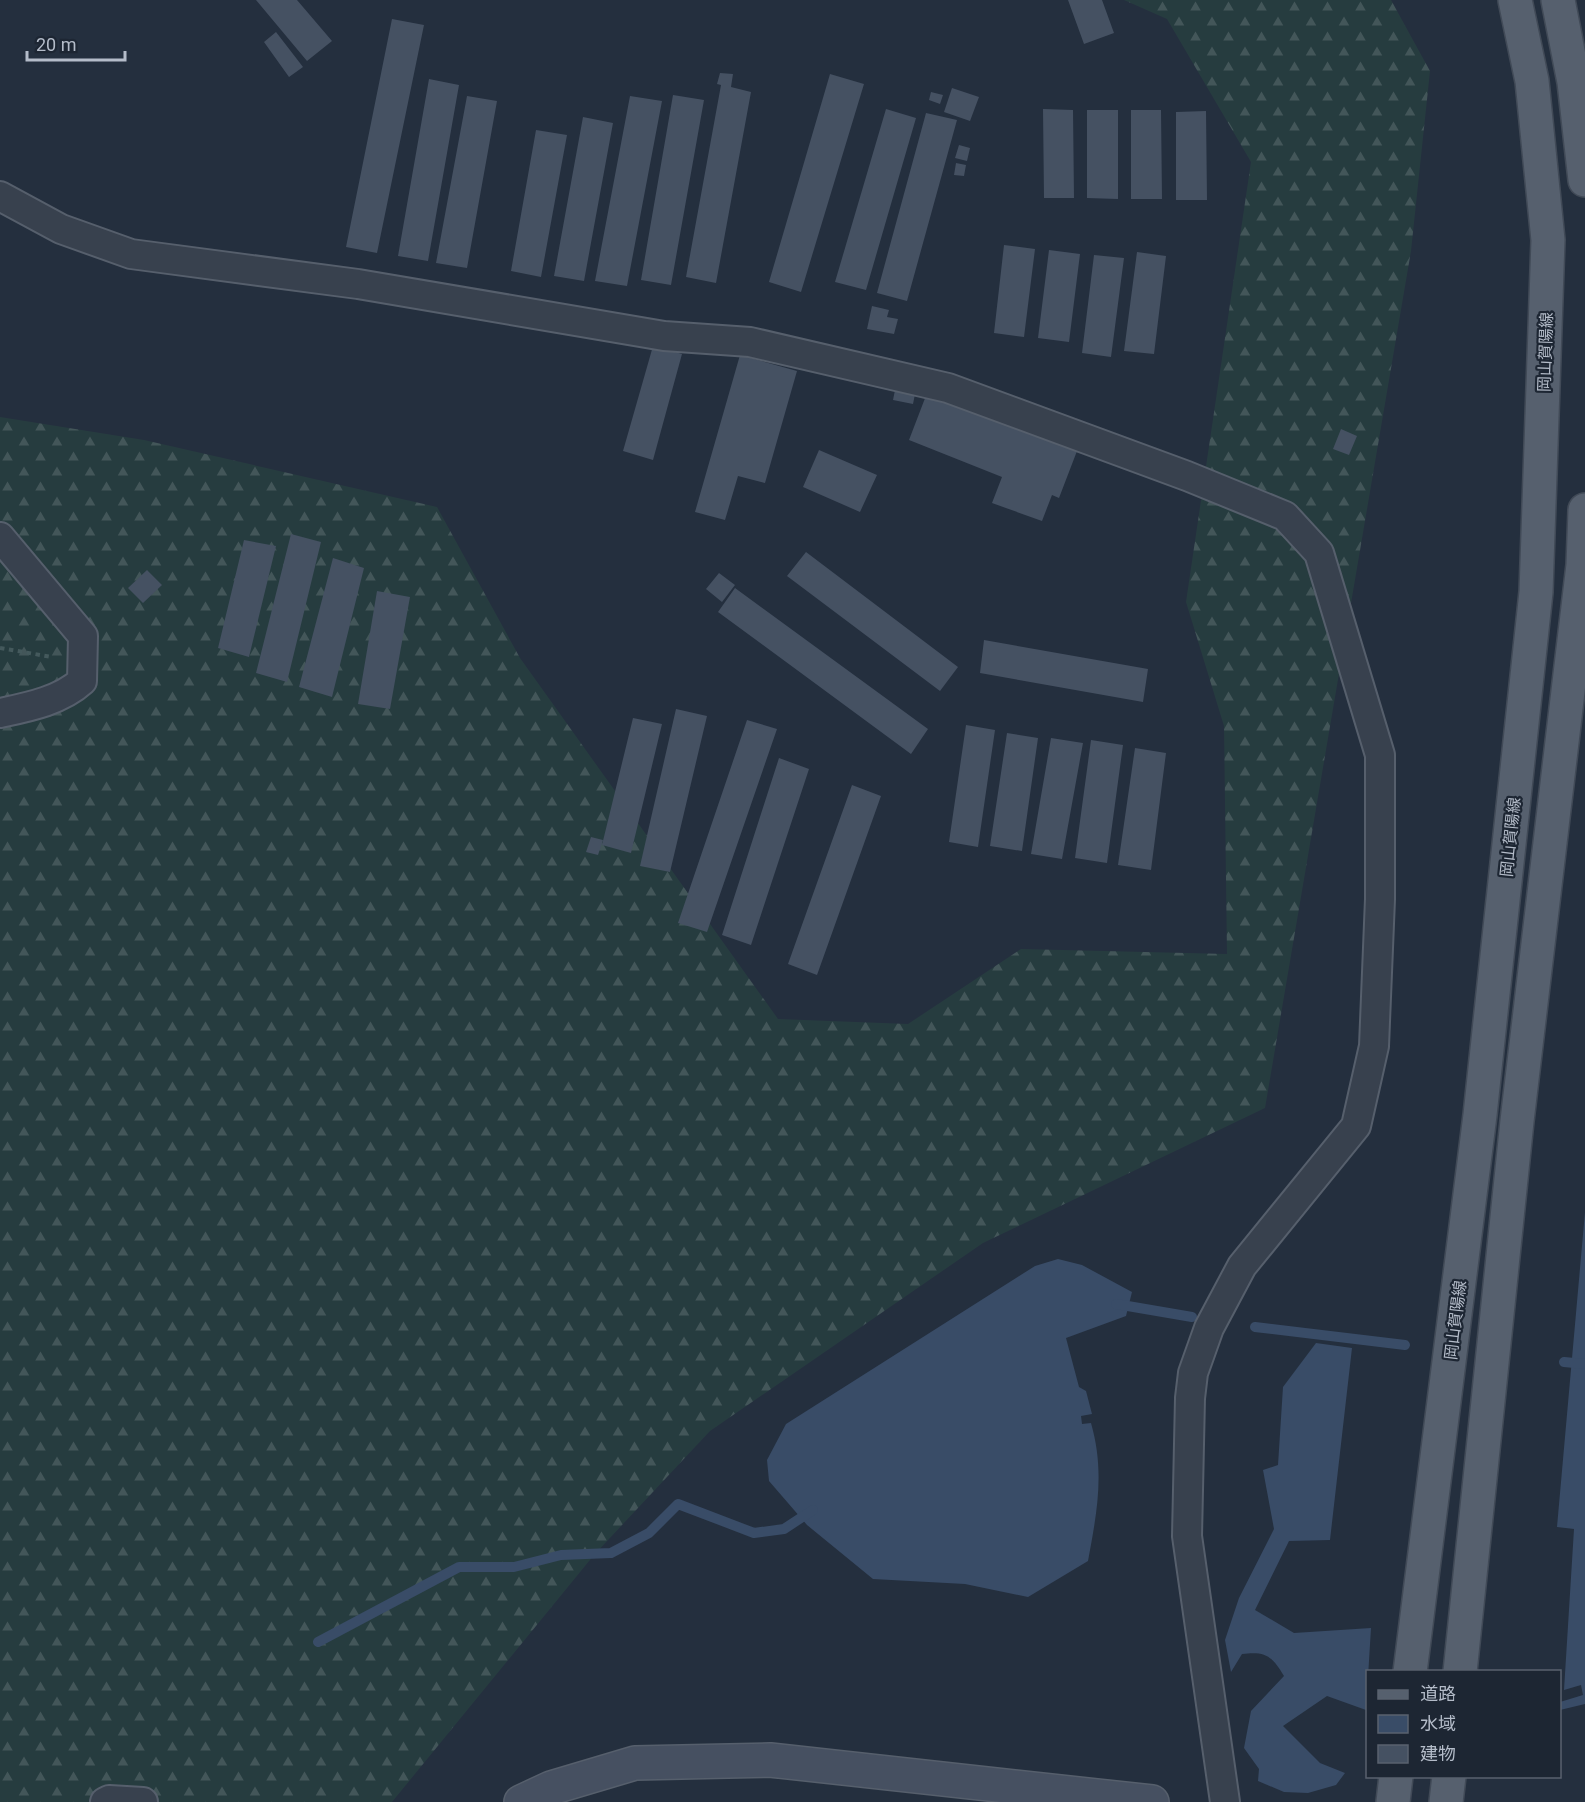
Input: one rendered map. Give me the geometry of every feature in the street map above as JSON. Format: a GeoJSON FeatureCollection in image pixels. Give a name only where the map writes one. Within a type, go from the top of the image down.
{"type":"FeatureCollection","features":[{"type":"Feature","properties":{"kind":"main road","name":"岡山賀陽線"},"geometry":{"type":"LineString","coordinates":[[1410,1670],[1480,1115],[1536,592],[1548,240],[1532,81],[1515,0]]}},
{"type":"Feature","properties":{"kind":"main road"},"geometry":{"type":"LineString","coordinates":[[1558,0],[1574,82],[1585,180]]}},
{"type":"Feature","properties":{"kind":"main road"},"geometry":{"type":"LineString","coordinates":[[1460,1670],[1517,1121],[1583,565],[1585,510]]}},
{"type":"Feature","properties":{"kind":"main road"},"geometry":{"type":"LineString","coordinates":[[1393,1802],[1396,1778]]}},
{"type":"Feature","properties":{"kind":"main road"},"geometry":{"type":"LineString","coordinates":[[1446,1802],[1449,1778]]}},
{"type":"Feature","properties":{"kind":"street"},"geometry":{"type":"LineString","coordinates":[[0,196],[61,229],[132,254],[358,284],[664,336],[750,342],[948,388],[1187,476],[1285,516],[1319,553],[1380,755],[1380,899],[1374,1046],[1356,1126],[1242,1266],[1209,1328],[1193,1373],[1190,1398],[1187,1536],[1225,1802]]}},
{"type":"Feature","properties":{"kind":"street"},"geometry":{"type":"LineString","coordinates":[[0,537],[83,636],[84,662],[82,681],[70,692],[31,707],[0,713]]}},
{"type":"Feature","properties":{"kind":"street"},"geometry":{"type":"LineString","coordinates":[[520,1802],[551,1788],[635,1763],[770,1760],[1152,1802]]}},
{"type":"Feature","properties":{"kind":"street"},"geometry":{"type":"LineString","coordinates":[[105,1802],[142,1802]]}},
{"type":"Feature","properties":{"kind":"path"},"geometry":{"type":"LineString","coordinates":[[0,648],[84,662]]}},
{"type":"Feature","properties":{"kind":"green space"},"geometry":{"type":"Polygon","coordinates":[[[1124,0],[1391,0],[1430,71],[1411,251],[1265,1108],[983,1243],[710,1431],[594,1555],[392,1802],[0,1802],[0,417],[144,440],[437,507],[520,658],[778,1019],[908,1024],[1021,949],[1227,954],[1224,726],[1186,602],[1251,162],[1167,19],[1124,0]]]}},
{"type":"Feature","properties":{"kind":"water"},"geometry":{"type":"Polygon","coordinates":[[[1585,1212],[1585,1704],[1561,1710],[1561,1702],[1583,1695],[1581,1685],[1564,1690],[1574,1529],[1557,1527],[1585,1212]]]}},
{"type":"Feature","properties":{"kind":"water"},"geometry":{"type":"Polygon","coordinates":[[[1058,1259],[1082,1265],[1132,1292],[1126,1316],[1066,1338],[1079,1387],[1086,1391],[1092,1414],[1081,1416],[1082,1424],[1091,1423],[1098,1458],[1097,1509],[1088,1561],[1028,1597],[965,1584],[873,1579],[807,1525],[769,1481],[767,1460],[786,1424],[1035,1266],[1058,1259]]]}},
{"type":"Feature","properties":{"kind":"water"},"geometry":{"type":"Polygon","coordinates":[[[1316,1343],[1352,1348],[1330,1540],[1289,1541],[1255,1610],[1294,1633],[1371,1628],[1368,1670],[1366,1670],[1366,1710],[1327,1696],[1283,1726],[1320,1763],[1345,1773],[1336,1785],[1308,1793],[1284,1792],[1258,1781],[1259,1769],[1244,1748],[1251,1711],[1284,1676],[1272,1659],[1257,1653],[1242,1654],[1231,1672],[1225,1640],[1239,1598],[1274,1529],[1263,1470],[1278,1465],[1283,1387],[1316,1343]]]}},
{"type":"Feature","properties":{"kind":"building"},"geometry":{"type":"Polygon","coordinates":[[[256,0],[297,0],[332,41],[307,61],[256,0]]]}},
{"type":"Feature","properties":{"kind":"building"},"geometry":{"type":"Polygon","coordinates":[[[1068,0],[1102,0],[1114,33],[1084,44],[1068,0]]]}},
{"type":"Feature","properties":{"kind":"building"},"geometry":{"type":"Polygon","coordinates":[[[392,19],[424,25],[377,253],[346,247],[392,19]]]}},
{"type":"Feature","properties":{"kind":"building"},"geometry":{"type":"Polygon","coordinates":[[[276,32],[303,67],[289,77],[264,42],[276,32]]]}},
{"type":"Feature","properties":{"kind":"building"},"geometry":{"type":"Polygon","coordinates":[[[720,73],[733,74],[731,87],[751,92],[716,283],[686,277],[721,85],[717,84],[720,73]]]}},
{"type":"Feature","properties":{"kind":"building"},"geometry":{"type":"Polygon","coordinates":[[[830,74],[864,84],[801,292],[769,282],[830,74]]]}},
{"type":"Feature","properties":{"kind":"building"},"geometry":{"type":"Polygon","coordinates":[[[429,79],[459,85],[428,261],[398,256],[429,79]]]}},
{"type":"Feature","properties":{"kind":"building"},"geometry":{"type":"Polygon","coordinates":[[[952,88],[979,97],[970,121],[944,112],[952,88]]]}},
{"type":"Feature","properties":{"kind":"building"},"geometry":{"type":"Polygon","coordinates":[[[931,92],[943,95],[940,104],[929,100],[931,92]]]}},
{"type":"Feature","properties":{"kind":"building"},"geometry":{"type":"Polygon","coordinates":[[[673,95],[704,100],[671,285],[641,280],[673,95]]]}},
{"type":"Feature","properties":{"kind":"building"},"geometry":{"type":"Polygon","coordinates":[[[467,96],[497,101],[467,268],[436,263],[467,96]]]}},
{"type":"Feature","properties":{"kind":"building"},"geometry":{"type":"Polygon","coordinates":[[[630,96],[662,101],[627,286],[595,281],[630,96]]]}},
{"type":"Feature","properties":{"kind":"building"},"geometry":{"type":"Polygon","coordinates":[[[886,109],[916,118],[866,290],[835,282],[886,109]]]}},
{"type":"Feature","properties":{"kind":"building"},"geometry":{"type":"Polygon","coordinates":[[[1043,109],[1073,110],[1074,198],[1044,198],[1043,109]]]}},
{"type":"Feature","properties":{"kind":"building"},"geometry":{"type":"Polygon","coordinates":[[[1087,110],[1118,110],[1118,199],[1087,198],[1087,110]]]}},
{"type":"Feature","properties":{"kind":"building"},"geometry":{"type":"Polygon","coordinates":[[[1131,110],[1161,110],[1162,199],[1131,199],[1131,110]]]}},
{"type":"Feature","properties":{"kind":"building"},"geometry":{"type":"Polygon","coordinates":[[[1206,111],[1207,200],[1176,200],[1176,112],[1206,111]]]}},
{"type":"Feature","properties":{"kind":"building"},"geometry":{"type":"Polygon","coordinates":[[[926,113],[957,120],[907,301],[877,293],[926,113]]]}},
{"type":"Feature","properties":{"kind":"building"},"geometry":{"type":"Polygon","coordinates":[[[583,117],[613,123],[584,281],[554,276],[583,117]]]}},
{"type":"Feature","properties":{"kind":"building"},"geometry":{"type":"Polygon","coordinates":[[[536,130],[567,135],[541,277],[511,271],[536,130]]]}},
{"type":"Feature","properties":{"kind":"building"},"geometry":{"type":"Polygon","coordinates":[[[959,145],[970,148],[967,161],[955,158],[959,145]]]}},
{"type":"Feature","properties":{"kind":"building"},"geometry":{"type":"Polygon","coordinates":[[[956,163],[966,165],[964,176],[954,175],[956,163]]]}},
{"type":"Feature","properties":{"kind":"building"},"geometry":{"type":"Polygon","coordinates":[[[1004,245],[1035,249],[1024,337],[994,333],[1004,245]]]}},
{"type":"Feature","properties":{"kind":"building"},"geometry":{"type":"Polygon","coordinates":[[[1049,250],[1080,254],[1069,342],[1038,338],[1049,250]]]}},
{"type":"Feature","properties":{"kind":"building"},"geometry":{"type":"Polygon","coordinates":[[[1137,252],[1166,256],[1154,354],[1124,351],[1137,252]]]}},
{"type":"Feature","properties":{"kind":"building"},"geometry":{"type":"Polygon","coordinates":[[[1094,255],[1124,258],[1111,357],[1082,353],[1094,255]]]}},
{"type":"Feature","properties":{"kind":"building"},"geometry":{"type":"Polygon","coordinates":[[[872,306],[889,310],[887,317],[898,319],[894,334],[867,329],[872,306]]]}},
{"type":"Feature","properties":{"kind":"building"},"geometry":{"type":"Polygon","coordinates":[[[653,346],[682,354],[653,460],[623,451],[653,346]]]}},
{"type":"Feature","properties":{"kind":"building"},"geometry":{"type":"Polygon","coordinates":[[[740,355],[797,371],[765,483],[738,476],[725,520],[695,512],[740,355]]]}},
{"type":"Feature","properties":{"kind":"building"},"geometry":{"type":"Polygon","coordinates":[[[895,390],[915,394],[913,404],[893,400],[895,390]]]}},
{"type":"Feature","properties":{"kind":"building"},"geometry":{"type":"Polygon","coordinates":[[[927,393],[1077,451],[1059,498],[1052,495],[1042,521],[992,503],[1002,477],[909,440],[927,393]]]}},
{"type":"Feature","properties":{"kind":"building"},"geometry":{"type":"Polygon","coordinates":[[[1341,429],[1357,436],[1349,455],[1333,449],[1341,429]]]}},
{"type":"Feature","properties":{"kind":"building"},"geometry":{"type":"Polygon","coordinates":[[[819,450],[877,475],[860,512],[803,487],[819,450]]]}},
{"type":"Feature","properties":{"kind":"building"},"geometry":{"type":"Polygon","coordinates":[[[291,534],[321,542],[287,682],[256,673],[291,534]]]}},
{"type":"Feature","properties":{"kind":"building"},"geometry":{"type":"Polygon","coordinates":[[[244,540],[276,546],[249,657],[218,648],[244,540]]]}},
{"type":"Feature","properties":{"kind":"building"},"geometry":{"type":"Polygon","coordinates":[[[806,552],[958,667],[940,691],[787,576],[806,552]]]}},
{"type":"Feature","properties":{"kind":"building"},"geometry":{"type":"Polygon","coordinates":[[[333,558],[364,568],[332,697],[299,687],[333,558]]]}},
{"type":"Feature","properties":{"kind":"building"},"geometry":{"type":"Polygon","coordinates":[[[147,570],[162,585],[143,603],[128,588],[147,570]]]}},
{"type":"Feature","properties":{"kind":"building"},"geometry":{"type":"Polygon","coordinates":[[[719,573],[735,585],[722,602],[706,589],[719,573]]]}},
{"type":"Feature","properties":{"kind":"building"},"geometry":{"type":"Polygon","coordinates":[[[735,588],[928,729],[911,754],[718,612],[735,588]]]}},
{"type":"Feature","properties":{"kind":"building"},"geometry":{"type":"Polygon","coordinates":[[[377,591],[410,597],[390,709],[358,704],[377,591]]]}},
{"type":"Feature","properties":{"kind":"building"},"geometry":{"type":"Polygon","coordinates":[[[984,640],[1148,669],[1143,702],[980,673],[984,640]]]}},
{"type":"Feature","properties":{"kind":"building"},"geometry":{"type":"Polygon","coordinates":[[[676,709],[707,716],[670,872],[640,866],[676,709]]]}},
{"type":"Feature","properties":{"kind":"building"},"geometry":{"type":"Polygon","coordinates":[[[633,718],[662,724],[631,853],[602,845],[633,718]]]}},
{"type":"Feature","properties":{"kind":"building"},"geometry":{"type":"Polygon","coordinates":[[[747,720],[777,729],[707,932],[678,923],[747,720]]]}},
{"type":"Feature","properties":{"kind":"building"},"geometry":{"type":"Polygon","coordinates":[[[966,725],[995,730],[978,847],[949,842],[966,725]]]}},
{"type":"Feature","properties":{"kind":"building"},"geometry":{"type":"Polygon","coordinates":[[[1007,733],[1038,738],[1022,851],[990,846],[1007,733]]]}},
{"type":"Feature","properties":{"kind":"building"},"geometry":{"type":"Polygon","coordinates":[[[1051,738],[1083,743],[1062,859],[1031,854],[1051,738]]]}},
{"type":"Feature","properties":{"kind":"building"},"geometry":{"type":"Polygon","coordinates":[[[1091,740],[1123,745],[1107,863],[1075,858],[1091,740]]]}},
{"type":"Feature","properties":{"kind":"building"},"geometry":{"type":"Polygon","coordinates":[[[1135,748],[1166,753],[1151,870],[1118,865],[1135,748]]]}},
{"type":"Feature","properties":{"kind":"building"},"geometry":{"type":"Polygon","coordinates":[[[779,758],[809,769],[751,945],[722,935],[779,758]]]}},
{"type":"Feature","properties":{"kind":"building"},"geometry":{"type":"Polygon","coordinates":[[[852,785],[881,796],[817,975],[788,964],[852,785]]]}},
{"type":"Feature","properties":{"kind":"building"},"geometry":{"type":"Polygon","coordinates":[[[591,837],[603,840],[598,855],[586,852],[591,837]]]}},
{"type":"Feature","properties":{"kind":"waterway"},"geometry":{"type":"LineString","coordinates":[[1116,1304],[1192,1317]]}},
{"type":"Feature","properties":{"kind":"waterway"},"geometry":{"type":"LineString","coordinates":[[1255,1327],[1405,1345]]}},
{"type":"Feature","properties":{"kind":"waterway"},"geometry":{"type":"LineString","coordinates":[[1564,1362],[1585,1364]]}},
{"type":"Feature","properties":{"kind":"waterway"},"geometry":{"type":"LineString","coordinates":[[318,1642],[459,1567],[514,1567],[561,1555],[611,1553],[649,1533],[678,1504],[754,1533],[784,1529],[813,1510]]}}]}
